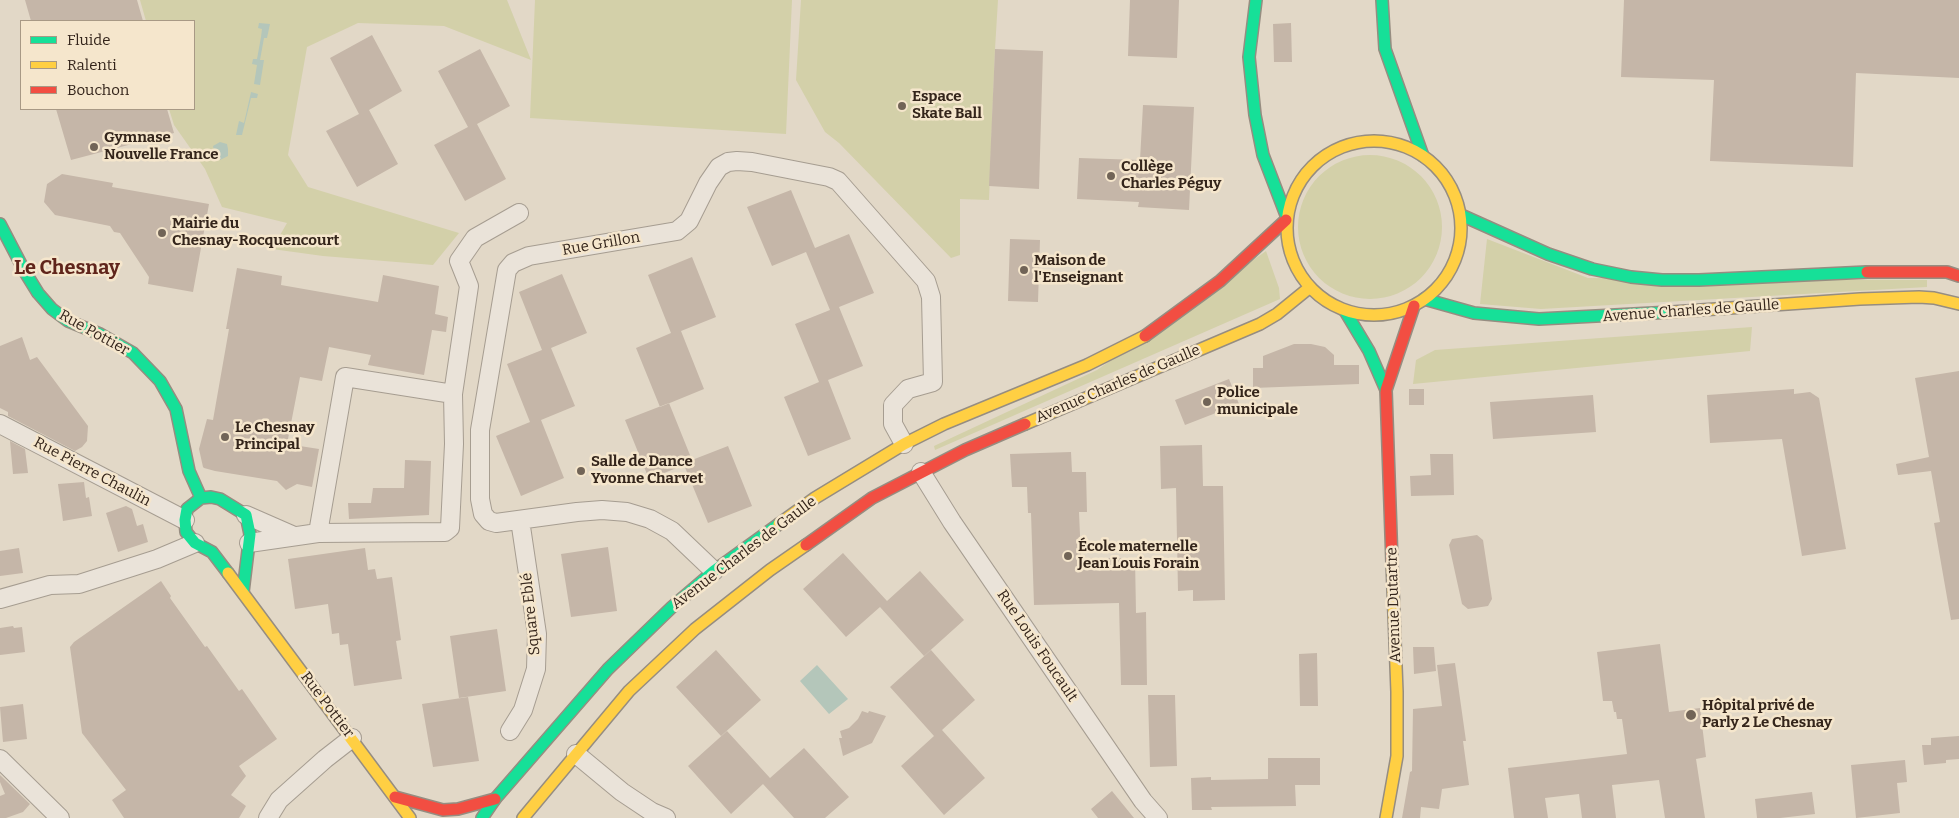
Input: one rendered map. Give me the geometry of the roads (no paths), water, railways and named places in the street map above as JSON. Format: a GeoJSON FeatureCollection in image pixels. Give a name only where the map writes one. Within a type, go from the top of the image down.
{"type":"FeatureCollection","features":[{"type":"Feature","properties":{"kind":"main road"},"geometry":{"type":"LineString","coordinates":[[1249,57],[1256,0]]}},
{"type":"Feature","properties":{"kind":"main road"},"geometry":{"type":"LineString","coordinates":[[1382,0],[1384,49],[1423,156]]}},
{"type":"Feature","properties":{"kind":"main road"},"geometry":{"type":"LineString","coordinates":[[1244,10],[1255,115],[1263,155],[1286,218],[1287,244],[1295,268],[1309,288],[1332,306],[1345,311],[1362,315],[1398,312],[1424,300],[1439,287],[1450,271],[1458,253],[1461,234],[1461,215],[1455,195],[1445,177],[1435,165],[1423,156],[1400,144],[1375,140],[1350,143],[1327,154],[1308,170],[1294,191],[1286,218]]}},
{"type":"Feature","properties":{"kind":"main road","name":"Avenue Charles de Gaulle"},"geometry":{"type":"LineString","coordinates":[[1461,215],[1548,254],[1592,269],[1662,280],[1699,280],[1817,273],[1917,271],[1947,272],[1959,276]]}},
{"type":"Feature","properties":{"kind":"main road","name":"Avenue Charles de Gaulle"},"geometry":{"type":"LineString","coordinates":[[482,818],[494,799],[608,669],[672,607],[714,571],[815,498],[906,448],[952,420],[1088,366],[1142,338],[1220,281],[1286,218]]}},
{"type":"Feature","properties":{"kind":"main road","name":"Rue Pottier"},"geometry":{"type":"LineString","coordinates":[[0,224],[25,272],[38,293],[52,309],[73,324],[100,334],[133,353],[160,381],[176,410],[189,472],[201,498]]}},
{"type":"Feature","properties":{"kind":"main road","name":"Avenue Charles de Gaulle"},"geometry":{"type":"LineString","coordinates":[[523,818],[629,691],[695,629],[724,604],[872,498],[919,468],[1260,324],[1309,288]]}},
{"type":"Feature","properties":{"kind":"main road","name":"Avenue Charles de Gaulle"},"geometry":{"type":"LineString","coordinates":[[1424,300],[1474,313],[1539,319],[1604,317],[1879,299],[1934,298],[1959,304]]}},
{"type":"Feature","properties":{"kind":"main road","name":"Avenue Dutartre"},"geometry":{"type":"LineString","coordinates":[[1386,818],[1396,768],[1397,692],[1386,390],[1414,306]]}},
{"type":"Feature","properties":{"kind":"main road","name":"Avenue Dutartre"},"geometry":{"type":"LineString","coordinates":[[1345,311],[1369,351],[1386,390]]}},
{"type":"Feature","properties":{"kind":"main road"},"geometry":{"type":"LineString","coordinates":[[195,543],[186,532],[185,520],[187,509],[201,498],[220,499],[246,515],[250,526],[245,546],[243,592]]}},
{"type":"Feature","properties":{"kind":"main road","name":"Rue Pottier"},"geometry":{"type":"LineString","coordinates":[[195,543],[218,552],[243,592],[410,818]]}},
{"type":"Feature","properties":{"kind":"main road"},"geometry":{"type":"LineString","coordinates":[[395,797],[443,810],[458,809],[494,799]]}},
{"type":"Feature","properties":{"kind":"street","name":"Rue Grillon"},"geometry":{"type":"LineString","coordinates":[[714,571],[672,531],[650,520],[627,512],[594,511],[496,523],[489,521],[483,514],[480,500],[480,430],[508,270],[513,263],[529,256],[677,231],[689,221],[708,183],[719,167],[728,162],[752,162],[829,177],[838,181],[926,281],[931,297],[933,382],[908,389],[893,405],[893,424],[906,448]]}},
{"type":"Feature","properties":{"kind":"street"},"geometry":{"type":"LineString","coordinates":[[245,546],[294,536],[445,532],[450,528],[452,524],[454,444],[453,394],[469,286],[459,262],[475,238],[519,213]]}},
{"type":"Feature","properties":{"kind":"street"},"geometry":{"type":"LineString","coordinates":[[318,534],[336,439],[345,377],[453,394]]}},
{"type":"Feature","properties":{"kind":"street","name":"Rue Pierre Chaulin"},"geometry":{"type":"LineString","coordinates":[[0,424],[185,520]]}},
{"type":"Feature","properties":{"kind":"street","name":"Rue Louis Foucault"},"geometry":{"type":"LineString","coordinates":[[919,468],[952,522],[1143,801],[1158,818]]}},
{"type":"Feature","properties":{"kind":"street"},"geometry":{"type":"LineString","coordinates":[[246,515],[294,536]]}},
{"type":"Feature","properties":{"kind":"street","name":"Square Eblé"},"geometry":{"type":"LineString","coordinates":[[510,731],[523,710],[536,669],[537,634],[520,520]]}},
{"type":"Feature","properties":{"kind":"street"},"geometry":{"type":"LineString","coordinates":[[0,599],[50,585],[79,584],[157,559],[195,543]]}},
{"type":"Feature","properties":{"kind":"street"},"geometry":{"type":"LineString","coordinates":[[268,818],[279,800],[325,758],[352,738]]}},
{"type":"Feature","properties":{"kind":"street"},"geometry":{"type":"LineString","coordinates":[[576,754],[622,792],[652,812],[666,818]]}},
{"type":"Feature","properties":{"kind":"street"},"geometry":{"type":"LineString","coordinates":[[0,759],[60,818]]}},
{"type":"Feature","properties":{"kind":"place","name":"Espace Skate Ball"},"geometry":{"type":"Point","coordinates":[902,106]}},
{"type":"Feature","properties":{"kind":"place","name":"Gymnase Nouvelle France"},"geometry":{"type":"Point","coordinates":[94,147]}},
{"type":"Feature","properties":{"kind":"place","name":"Collège Charles Péguy"},"geometry":{"type":"Point","coordinates":[1111,176]}},
{"type":"Feature","properties":{"kind":"place","name":"Mairie du Chesnay-Rocquencourt"},"geometry":{"type":"Point","coordinates":[162,233]}},
{"type":"Feature","properties":{"kind":"place","name":"Maison de l'Enseignant"},"geometry":{"type":"Point","coordinates":[1024,270]}},
{"type":"Feature","properties":{"kind":"place","name":"Police municipale"},"geometry":{"type":"Point","coordinates":[1207,402]}},
{"type":"Feature","properties":{"kind":"place","name":"Le Chesnay Principal"},"geometry":{"type":"Point","coordinates":[225,437]}},
{"type":"Feature","properties":{"kind":"place","name":"Salle de Dance Yvonne Charvet"},"geometry":{"type":"Point","coordinates":[581,471]}},
{"type":"Feature","properties":{"kind":"place","name":"École maternelle Jean Louis Forain"},"geometry":{"type":"Point","coordinates":[1068,556]}},
{"type":"Feature","properties":{"kind":"place","name":"Hôpital privé de Parly 2 Le Chesnay"},"geometry":{"type":"Point","coordinates":[1691,715]}},
{"type":"Feature","properties":{"kind":"district","name":"Le Chesnay"},"geometry":{"type":"Point","coordinates":[67,268]}}]}
